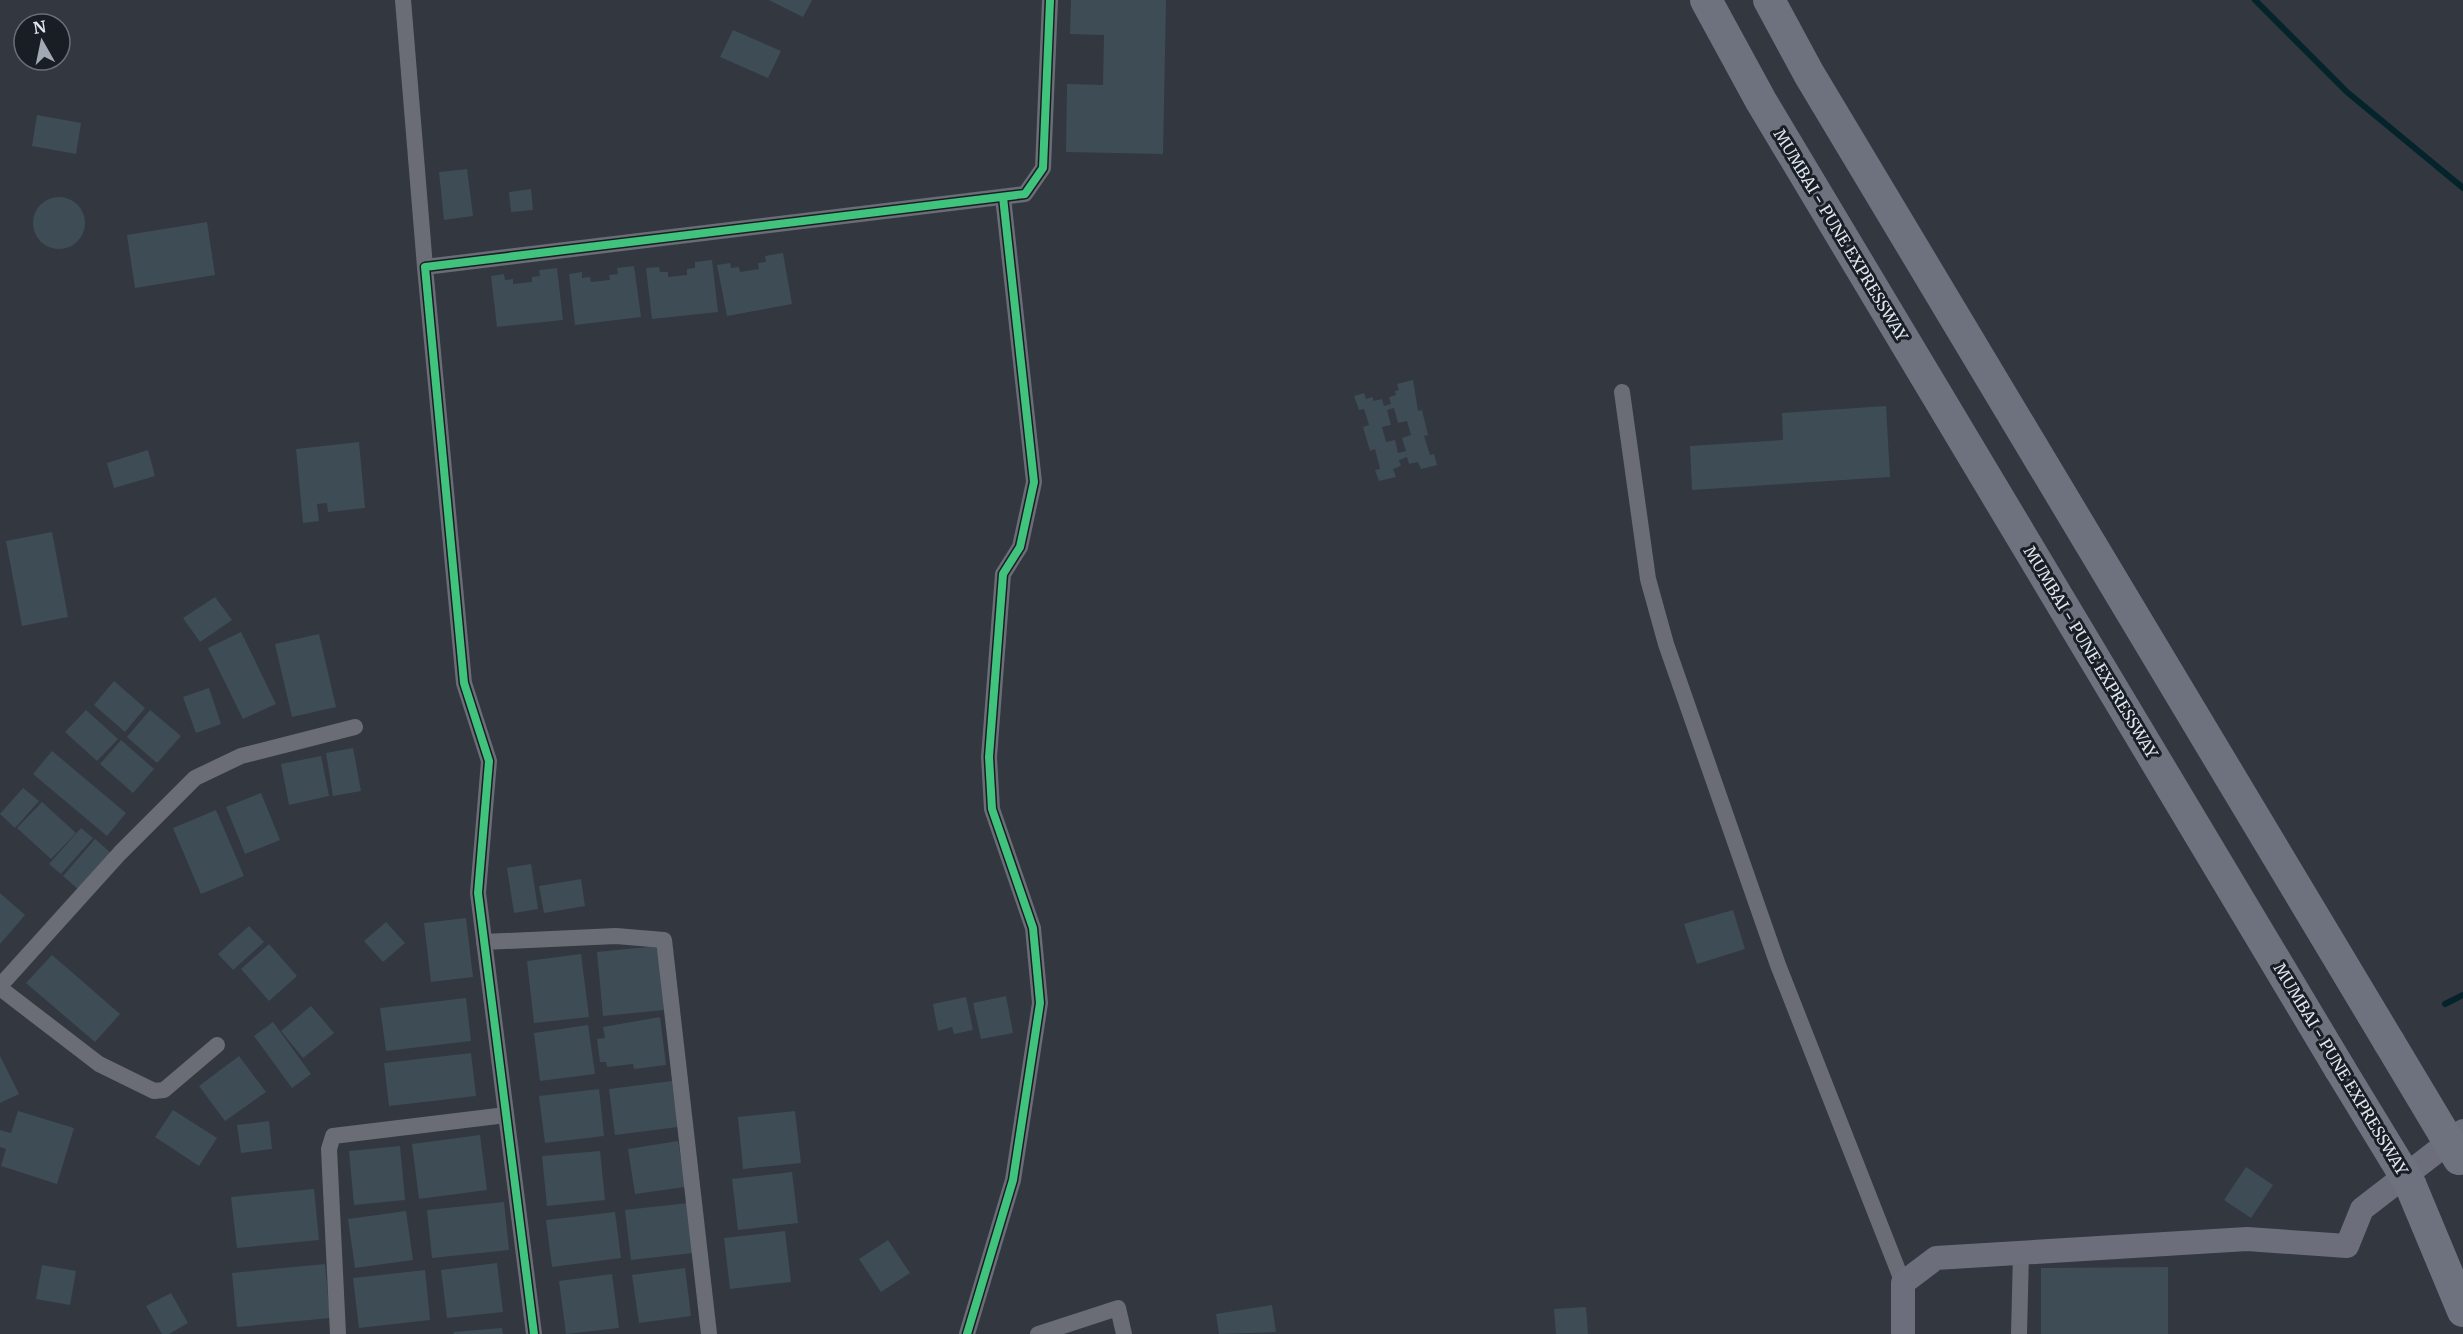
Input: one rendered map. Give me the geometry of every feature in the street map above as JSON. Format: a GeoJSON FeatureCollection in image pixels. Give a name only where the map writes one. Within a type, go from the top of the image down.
{"type":"FeatureCollection","features":[{"type":"Feature","properties":{"kind":"highway","name":"MUMBAI - PUNE EXPRESSWAY"},"geometry":{"type":"LineString","coordinates":[[1706,0],[1761,101],[2410,1184],[2463,1311]]}},
{"type":"Feature","properties":{"kind":"highway"},"geometry":{"type":"LineString","coordinates":[[1769,0],[1809,74],[2389,1042],[2462,1153]]}},
{"type":"Feature","properties":{"kind":"street"},"geometry":{"type":"LineString","coordinates":[[403,0],[425,267],[464,683],[489,761],[478,893],[534,1334]]}},
{"type":"Feature","properties":{"kind":"street"},"geometry":{"type":"LineString","coordinates":[[425,267],[1025,194],[1043,168],[1050,0]]}},
{"type":"Feature","properties":{"kind":"street"},"geometry":{"type":"LineString","coordinates":[[967,1334],[1014,1180],[1040,1003],[1033,928],[992,809],[989,757],[1003,574],[1020,547],[1034,482],[1003,197]]}},
{"type":"Feature","properties":{"kind":"street"},"geometry":{"type":"LineString","coordinates":[[1622,392],[1648,579],[1666,644],[1778,965],[1903,1283],[1904,1334]]}},
{"type":"Feature","properties":{"kind":"street"},"geometry":{"type":"LineString","coordinates":[[217,1045],[164,1090],[154,1092],[99,1064],[0,987],[120,853],[195,778],[241,756],[355,727]]}},
{"type":"Feature","properties":{"kind":"street"},"geometry":{"type":"LineString","coordinates":[[484,942],[616,936],[664,940],[709,1334]]}},
{"type":"Feature","properties":{"kind":"street"},"geometry":{"type":"LineString","coordinates":[[338,1334],[329,1149],[333,1136],[506,1116]]}},
{"type":"Feature","properties":{"kind":"street"},"geometry":{"type":"LineString","coordinates":[[1903,1283],[1936,1258],[2247,1239],[2347,1246],[2362,1209],[2462,1153]]}},
{"type":"Feature","properties":{"kind":"street"},"geometry":{"type":"LineString","coordinates":[[2019,1334],[2021,1253]]}},
{"type":"Feature","properties":{"kind":"street"},"geometry":{"type":"LineString","coordinates":[[1038,1334],[1118,1308],[1124,1334]]}},
{"type":"Feature","properties":{"kind":"building"},"geometry":{"type":"Polygon","coordinates":[[[769,0],[812,0],[803,17],[769,0]]]}},
{"type":"Feature","properties":{"kind":"building"},"geometry":{"type":"Polygon","coordinates":[[[1071,0],[1166,0],[1163,154],[1066,152],[1067,84],[1103,85],[1104,35],[1070,34],[1071,0]]]}},
{"type":"Feature","properties":{"kind":"building"},"geometry":{"type":"Polygon","coordinates":[[[733,30],[781,51],[768,78],[720,57],[733,30]]]}},
{"type":"Feature","properties":{"kind":"building"},"geometry":{"type":"Polygon","coordinates":[[[37,115],[81,123],[76,154],[32,146],[37,115]]]}},
{"type":"Feature","properties":{"kind":"building"},"geometry":{"type":"Polygon","coordinates":[[[467,169],[473,216],[444,220],[439,172],[467,169]]]}},
{"type":"Feature","properties":{"kind":"building"},"geometry":{"type":"Polygon","coordinates":[[[531,189],[533,210],[511,212],[509,192],[531,189]]]}},
{"type":"Feature","properties":{"kind":"building"},"geometry":{"type":"Polygon","coordinates":[[[54,197],[64,197],[73,201],[81,209],[85,223],[81,237],[73,245],[64,249],[54,249],[45,245],[37,237],[33,228],[33,218],[37,209],[45,201],[54,197]]]}},
{"type":"Feature","properties":{"kind":"building"},"geometry":{"type":"Polygon","coordinates":[[[207,222],[215,275],[135,288],[127,235],[207,222]]]}},
{"type":"Feature","properties":{"kind":"building"},"geometry":{"type":"Polygon","coordinates":[[[783,253],[792,304],[727,316],[717,265],[730,263],[731,268],[739,267],[740,272],[759,269],[758,263],[766,262],[765,256],[783,253]]]}},
{"type":"Feature","properties":{"kind":"building"},"geometry":{"type":"Polygon","coordinates":[[[712,260],[718,312],[652,319],[646,268],[659,267],[660,272],[668,272],[668,277],[687,275],[687,269],[695,268],[695,262],[712,260]]]}},
{"type":"Feature","properties":{"kind":"building"},"geometry":{"type":"Polygon","coordinates":[[[634,266],[641,317],[575,325],[569,274],[582,272],[582,278],[590,277],[591,282],[610,280],[609,275],[618,274],[617,268],[634,266]]]}},
{"type":"Feature","properties":{"kind":"building"},"geometry":{"type":"Polygon","coordinates":[[[557,268],[563,320],[497,327],[491,276],[504,274],[505,280],[513,279],[513,284],[532,282],[532,277],[540,276],[539,270],[557,268]]]}},
{"type":"Feature","properties":{"kind":"building"},"geometry":{"type":"Polygon","coordinates":[[[1413,380],[1418,411],[1422,410],[1428,435],[1424,436],[1430,455],[1434,454],[1437,465],[1421,469],[1418,462],[1409,464],[1407,457],[1399,460],[1401,466],[1393,469],[1396,477],[1379,481],[1375,470],[1380,469],[1375,449],[1370,451],[1363,427],[1369,425],[1364,409],[1359,410],[1354,396],[1364,393],[1366,399],[1373,397],[1373,401],[1382,399],[1384,406],[1391,404],[1389,397],[1396,395],[1395,391],[1399,390],[1397,384],[1413,380]],[[1394,408],[1387,410],[1391,425],[1382,427],[1386,442],[1395,440],[1398,453],[1406,451],[1402,438],[1411,435],[1407,421],[1398,423],[1394,408]]]}},
{"type":"Feature","properties":{"kind":"building"},"geometry":{"type":"Polygon","coordinates":[[[1886,406],[1890,477],[1692,490],[1690,446],[1783,440],[1782,413],[1886,406]]]}},
{"type":"Feature","properties":{"kind":"building"},"geometry":{"type":"Polygon","coordinates":[[[359,442],[365,508],[328,512],[327,503],[317,504],[319,521],[303,523],[296,449],[359,442]]]}},
{"type":"Feature","properties":{"kind":"building"},"geometry":{"type":"Polygon","coordinates":[[[148,450],[155,476],[114,488],[107,463],[148,450]]]}},
{"type":"Feature","properties":{"kind":"building"},"geometry":{"type":"Polygon","coordinates":[[[52,532],[68,617],[22,626],[6,541],[52,532]]]}},
{"type":"Feature","properties":{"kind":"building"},"geometry":{"type":"Polygon","coordinates":[[[215,597],[232,620],[200,642],[183,618],[215,597]]]}},
{"type":"Feature","properties":{"kind":"building"},"geometry":{"type":"Polygon","coordinates":[[[241,632],[276,704],[243,719],[208,648],[241,632]]]}},
{"type":"Feature","properties":{"kind":"building"},"geometry":{"type":"Polygon","coordinates":[[[319,634],[336,707],[292,717],[275,644],[319,634]]]}},
{"type":"Feature","properties":{"kind":"building"},"geometry":{"type":"Polygon","coordinates":[[[114,681],[145,708],[125,732],[94,705],[114,681]]]}},
{"type":"Feature","properties":{"kind":"building"},"geometry":{"type":"Polygon","coordinates":[[[209,688],[221,724],[196,733],[183,697],[209,688]]]}},
{"type":"Feature","properties":{"kind":"building"},"geometry":{"type":"Polygon","coordinates":[[[86,710],[118,739],[97,761],[65,732],[86,710]]]}},
{"type":"Feature","properties":{"kind":"building"},"geometry":{"type":"Polygon","coordinates":[[[150,710],[181,736],[157,763],[127,737],[150,710]]]}},
{"type":"Feature","properties":{"kind":"building"},"geometry":{"type":"Polygon","coordinates":[[[121,740],[154,769],[133,793],[100,764],[121,740]]]}},
{"type":"Feature","properties":{"kind":"building"},"geometry":{"type":"Polygon","coordinates":[[[353,748],[361,791],[333,796],[326,753],[353,748]]]}},
{"type":"Feature","properties":{"kind":"building"},"geometry":{"type":"Polygon","coordinates":[[[52,751],[126,813],[107,836],[33,774],[52,751]]]}},
{"type":"Feature","properties":{"kind":"building"},"geometry":{"type":"Polygon","coordinates":[[[321,756],[329,796],[289,805],[281,764],[321,756]]]}},
{"type":"Feature","properties":{"kind":"building"},"geometry":{"type":"Polygon","coordinates":[[[23,788],[39,801],[15,828],[0,814],[23,788]]]}},
{"type":"Feature","properties":{"kind":"building"},"geometry":{"type":"Polygon","coordinates":[[[261,793],[280,840],[245,854],[226,807],[261,793]]]}},
{"type":"Feature","properties":{"kind":"building"},"geometry":{"type":"Polygon","coordinates":[[[42,802],[76,833],[51,859],[17,828],[42,802]]]}},
{"type":"Feature","properties":{"kind":"building"},"geometry":{"type":"Polygon","coordinates":[[[216,810],[244,876],[201,894],[173,828],[216,810]]]}},
{"type":"Feature","properties":{"kind":"building"},"geometry":{"type":"Polygon","coordinates":[[[81,828],[93,838],[61,874],[49,864],[81,828]]]}},
{"type":"Feature","properties":{"kind":"building"},"geometry":{"type":"Polygon","coordinates":[[[95,839],[111,853],[79,890],[63,876],[95,839]]]}},
{"type":"Feature","properties":{"kind":"building"},"geometry":{"type":"Polygon","coordinates":[[[531,864],[538,909],[514,913],[507,868],[531,864]]]}},
{"type":"Feature","properties":{"kind":"building"},"geometry":{"type":"Polygon","coordinates":[[[581,879],[585,906],[544,913],[539,886],[581,879]]]}},
{"type":"Feature","properties":{"kind":"building"},"geometry":{"type":"Polygon","coordinates":[[[0,893],[25,915],[0,944],[0,893]]]}},
{"type":"Feature","properties":{"kind":"building"},"geometry":{"type":"Polygon","coordinates":[[[1733,910],[1745,949],[1697,964],[1684,924],[1733,910]]]}},
{"type":"Feature","properties":{"kind":"building"},"geometry":{"type":"Polygon","coordinates":[[[466,918],[473,977],[431,982],[424,923],[466,918]]]}},
{"type":"Feature","properties":{"kind":"building"},"geometry":{"type":"Polygon","coordinates":[[[386,922],[405,943],[383,962],[364,941],[386,922]]]}},
{"type":"Feature","properties":{"kind":"building"},"geometry":{"type":"Polygon","coordinates":[[[249,926],[264,942],[233,970],[218,954],[249,926]]]}},
{"type":"Feature","properties":{"kind":"building"},"geometry":{"type":"Polygon","coordinates":[[[269,944],[297,976],[269,1001],[241,969],[269,944]]]}},
{"type":"Feature","properties":{"kind":"building"},"geometry":{"type":"Polygon","coordinates":[[[658,946],[664,1010],[603,1016],[597,952],[658,946]]]}},
{"type":"Feature","properties":{"kind":"building"},"geometry":{"type":"Polygon","coordinates":[[[581,954],[589,1017],[534,1023],[527,961],[581,954]]]}},
{"type":"Feature","properties":{"kind":"building"},"geometry":{"type":"Polygon","coordinates":[[[52,955],[120,1014],[95,1042],[26,983],[52,955]]]}},
{"type":"Feature","properties":{"kind":"building"},"geometry":{"type":"Polygon","coordinates":[[[1006,996],[1013,1033],[981,1039],[973,1003],[1006,996]]]}},
{"type":"Feature","properties":{"kind":"building"},"geometry":{"type":"Polygon","coordinates":[[[966,997],[973,1030],[954,1034],[952,1027],[938,1031],[933,1004],[966,997]]]}},
{"type":"Feature","properties":{"kind":"building"},"geometry":{"type":"Polygon","coordinates":[[[466,998],[471,1041],[386,1051],[380,1008],[466,998]]]}},
{"type":"Feature","properties":{"kind":"building"},"geometry":{"type":"Polygon","coordinates":[[[311,1006],[334,1033],[303,1058],[281,1031],[311,1006]]]}},
{"type":"Feature","properties":{"kind":"building"},"geometry":{"type":"Polygon","coordinates":[[[660,1017],[666,1065],[634,1069],[633,1064],[607,1067],[606,1062],[600,1062],[597,1039],[605,1038],[603,1027],[660,1017]]]}},
{"type":"Feature","properties":{"kind":"building"},"geometry":{"type":"Polygon","coordinates":[[[273,1022],[311,1074],[292,1088],[254,1036],[273,1022]]]}},
{"type":"Feature","properties":{"kind":"building"},"geometry":{"type":"Polygon","coordinates":[[[588,1025],[595,1074],[540,1081],[534,1033],[588,1025]]]}},
{"type":"Feature","properties":{"kind":"building"},"geometry":{"type":"Polygon","coordinates":[[[471,1053],[476,1096],[389,1106],[384,1063],[471,1053]]]}},
{"type":"Feature","properties":{"kind":"building"},"geometry":{"type":"Polygon","coordinates":[[[0,1056],[19,1094],[0,1103],[0,1056]]]}},
{"type":"Feature","properties":{"kind":"building"},"geometry":{"type":"Polygon","coordinates":[[[239,1056],[266,1092],[225,1121],[199,1086],[239,1056]]]}},
{"type":"Feature","properties":{"kind":"building"},"geometry":{"type":"Polygon","coordinates":[[[672,1081],[678,1127],[615,1135],[609,1089],[672,1081]]]}},
{"type":"Feature","properties":{"kind":"building"},"geometry":{"type":"Polygon","coordinates":[[[599,1089],[604,1136],[545,1143],[539,1096],[599,1089]]]}},
{"type":"Feature","properties":{"kind":"building"},"geometry":{"type":"Polygon","coordinates":[[[173,1110],[217,1138],[199,1166],[155,1137],[173,1110]]]}},
{"type":"Feature","properties":{"kind":"building"},"geometry":{"type":"Polygon","coordinates":[[[18,1111],[74,1128],[57,1184],[1,1166],[6,1149],[0,1147],[0,1130],[11,1133],[18,1111]]]}},
{"type":"Feature","properties":{"kind":"building"},"geometry":{"type":"Polygon","coordinates":[[[795,1111],[801,1163],[743,1169],[738,1117],[795,1111]]]}},
{"type":"Feature","properties":{"kind":"building"},"geometry":{"type":"Polygon","coordinates":[[[269,1121],[272,1149],[241,1153],[237,1125],[269,1121]]]}},
{"type":"Feature","properties":{"kind":"building"},"geometry":{"type":"Polygon","coordinates":[[[480,1135],[487,1190],[419,1199],[412,1144],[480,1135]]]}},
{"type":"Feature","properties":{"kind":"building"},"geometry":{"type":"Polygon","coordinates":[[[678,1141],[685,1187],[635,1194],[628,1149],[678,1141]]]}},
{"type":"Feature","properties":{"kind":"building"},"geometry":{"type":"Polygon","coordinates":[[[400,1146],[405,1200],[354,1205],[349,1151],[400,1146]]]}},
{"type":"Feature","properties":{"kind":"building"},"geometry":{"type":"Polygon","coordinates":[[[600,1151],[605,1200],[547,1206],[542,1156],[600,1151]]]}},
{"type":"Feature","properties":{"kind":"building"},"geometry":{"type":"Polygon","coordinates":[[[2246,1167],[2273,1185],[2251,1218],[2224,1200],[2246,1167]]]}},
{"type":"Feature","properties":{"kind":"building"},"geometry":{"type":"Polygon","coordinates":[[[792,1172],[798,1223],[738,1230],[732,1179],[792,1172]]]}},
{"type":"Feature","properties":{"kind":"building"},"geometry":{"type":"Polygon","coordinates":[[[314,1189],[319,1240],[237,1248],[231,1197],[314,1189]]]}},
{"type":"Feature","properties":{"kind":"building"},"geometry":{"type":"Polygon","coordinates":[[[504,1202],[509,1250],[432,1258],[427,1210],[504,1202]]]}},
{"type":"Feature","properties":{"kind":"building"},"geometry":{"type":"Polygon","coordinates":[[[688,1203],[693,1253],[631,1260],[625,1210],[688,1203]]]}},
{"type":"Feature","properties":{"kind":"building"},"geometry":{"type":"Polygon","coordinates":[[[406,1211],[413,1260],[355,1268],[348,1219],[406,1211]]]}},
{"type":"Feature","properties":{"kind":"building"},"geometry":{"type":"Polygon","coordinates":[[[615,1212],[621,1258],[552,1267],[546,1220],[615,1212]]]}},
{"type":"Feature","properties":{"kind":"building"},"geometry":{"type":"Polygon","coordinates":[[[785,1231],[791,1282],[730,1289],[724,1238],[785,1231]]]}},
{"type":"Feature","properties":{"kind":"building"},"geometry":{"type":"Polygon","coordinates":[[[888,1240],[910,1273],[881,1292],[859,1259],[888,1240]]]}},
{"type":"Feature","properties":{"kind":"building"},"geometry":{"type":"Polygon","coordinates":[[[497,1263],[503,1312],[447,1318],[441,1270],[497,1263]]]}},
{"type":"Feature","properties":{"kind":"building"},"geometry":{"type":"Polygon","coordinates":[[[325,1264],[330,1318],[237,1327],[232,1273],[325,1264]]]}},
{"type":"Feature","properties":{"kind":"building"},"geometry":{"type":"Polygon","coordinates":[[[42,1265],[76,1271],[70,1305],[36,1299],[42,1265]]]}},
{"type":"Feature","properties":{"kind":"building"},"geometry":{"type":"Polygon","coordinates":[[[2168,1267],[2168,1334],[2041,1334],[2041,1268],[2168,1267]]]}},
{"type":"Feature","properties":{"kind":"building"},"geometry":{"type":"Polygon","coordinates":[[[685,1268],[691,1316],[639,1323],[632,1275],[685,1268]]]}},
{"type":"Feature","properties":{"kind":"building"},"geometry":{"type":"Polygon","coordinates":[[[425,1270],[430,1320],[359,1328],[353,1278],[425,1270]]]}},
{"type":"Feature","properties":{"kind":"building"},"geometry":{"type":"Polygon","coordinates":[[[612,1274],[619,1328],[566,1334],[559,1281],[612,1274]]]}},
{"type":"Feature","properties":{"kind":"building"},"geometry":{"type":"Polygon","coordinates":[[[171,1293],[188,1323],[169,1334],[162,1334],[146,1306],[171,1293]]]}},
{"type":"Feature","properties":{"kind":"building"},"geometry":{"type":"Polygon","coordinates":[[[1272,1305],[1276,1332],[1219,1334],[1216,1314],[1272,1305]]]}},
{"type":"Feature","properties":{"kind":"building"},"geometry":{"type":"Polygon","coordinates":[[[1586,1307],[1588,1334],[1556,1334],[1554,1309],[1586,1307]]]}},
{"type":"Feature","properties":{"kind":"building"},"geometry":{"type":"Polygon","coordinates":[[[502,1328],[503,1334],[454,1334],[453,1332],[502,1328]]]}},
{"type":"Feature","properties":{"kind":"waterway"},"geometry":{"type":"LineString","coordinates":[[2255,0],[2347,92],[2463,188]]}},
{"type":"Feature","properties":{"kind":"waterway"},"geometry":{"type":"LineString","coordinates":[[2445,1004],[2463,995]]}},
{"type":"Feature","properties":{"kind":"cycle path"},"geometry":{"type":"LineString","coordinates":[[534,1334],[478,893],[489,761],[464,683],[425,267],[1025,194],[1043,168],[1050,0]]}},
{"type":"Feature","properties":{"kind":"cycle path"},"geometry":{"type":"LineString","coordinates":[[967,1334],[1013,1180],[1040,1003],[1033,928],[992,809],[989,757],[1003,574],[1020,547],[1034,482],[1003,197]]}}]}
